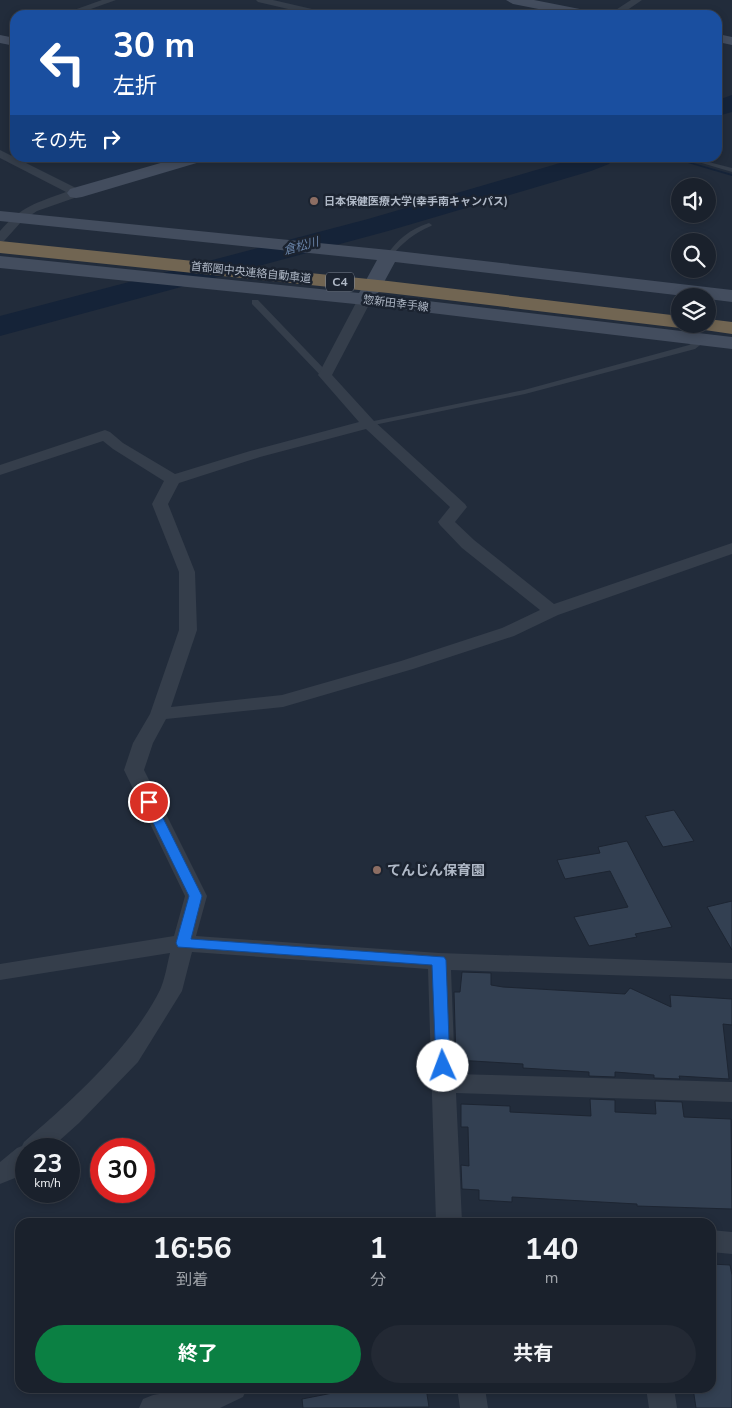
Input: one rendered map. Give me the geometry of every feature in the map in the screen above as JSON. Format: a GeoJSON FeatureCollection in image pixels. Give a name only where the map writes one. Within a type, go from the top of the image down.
{"type":"FeatureCollection","features":[{"type":"Feature","properties":{"kind":"highway","name":"首都圏中央連絡自動車道"},"geometry":{"type":"LineString","coordinates":[[0,236],[454,279],[671,305]]}},
{"type":"Feature","properties":{"kind":"highway","name":"首都圏中央連絡自動車道"},"geometry":{"type":"LineString","coordinates":[[0,247],[388,287],[671,321]]}},
{"type":"Feature","properties":{"kind":"highway"},"geometry":{"type":"LineString","coordinates":[[716,310],[732,312]]}},
{"type":"Feature","properties":{"kind":"highway"},"geometry":{"type":"LineString","coordinates":[[716,330],[732,328]]}},
{"type":"Feature","properties":{"kind":"main road"},"geometry":{"type":"LineString","coordinates":[[513,0],[564,10]]}},
{"type":"Feature","properties":{"kind":"main road"},"geometry":{"type":"LineString","coordinates":[[76,193],[181,162]]}},
{"type":"Feature","properties":{"kind":"main road"},"geometry":{"type":"LineString","coordinates":[[76,193],[102,204]]}},
{"type":"Feature","properties":{"kind":"main road"},"geometry":{"type":"LineString","coordinates":[[118,212],[161,231]]}},
{"type":"Feature","properties":{"kind":"main road"},"geometry":{"type":"LineString","coordinates":[[0,216],[336,250],[732,296]]}},
{"type":"Feature","properties":{"kind":"main road"},"geometry":{"type":"LineString","coordinates":[[365,299],[389,256]]}},
{"type":"Feature","properties":{"kind":"main road","name":"惣新田幸手線"},"geometry":{"type":"LineString","coordinates":[[0,262],[671,328]]}},
{"type":"Feature","properties":{"kind":"main road","name":"惣新田幸手線"},"geometry":{"type":"LineString","coordinates":[[706,333],[732,343]]}},
{"type":"Feature","properties":{"kind":"street"},"geometry":{"type":"LineString","coordinates":[[80,10],[111,0]]}},
{"type":"Feature","properties":{"kind":"street"},"geometry":{"type":"LineString","coordinates":[[261,0],[305,10]]}},
{"type":"Feature","properties":{"kind":"street"},"geometry":{"type":"LineString","coordinates":[[621,10],[637,0]]}},
{"type":"Feature","properties":{"kind":"street"},"geometry":{"type":"LineString","coordinates":[[17,162],[76,193]]}},
{"type":"Feature","properties":{"kind":"street"},"geometry":{"type":"LineString","coordinates":[[0,236],[18,218],[33,208],[76,193]]}},
{"type":"Feature","properties":{"kind":"street"},"geometry":{"type":"LineString","coordinates":[[365,299],[324,375],[369,424],[459,507],[446,522],[468,544],[552,611]]}},
{"type":"Feature","properties":{"kind":"street"},"geometry":{"type":"LineString","coordinates":[[46,1138],[130,1055],[171,991],[196,896],[134,770],[143,743],[159,714],[188,630],[187,572],[160,504],[173,480],[255,454],[369,424]]}},
{"type":"Feature","properties":{"kind":"street"},"geometry":{"type":"LineString","coordinates":[[0,470],[105,435],[118,446],[173,480]]}},
{"type":"Feature","properties":{"kind":"street"},"geometry":{"type":"LineString","coordinates":[[159,714],[284,702],[508,632],[552,611],[732,548]]}},
{"type":"Feature","properties":{"kind":"street"},"geometry":{"type":"LineString","coordinates":[[0,972],[183,943],[439,960],[732,971]]}},
{"type":"Feature","properties":{"kind":"street"},"geometry":{"type":"LineString","coordinates":[[439,960],[449,1218]]}},
{"type":"Feature","properties":{"kind":"street"},"geometry":{"type":"LineString","coordinates":[[444,1083],[732,1092]]}},
{"type":"Feature","properties":{"kind":"street"},"geometry":{"type":"LineString","coordinates":[[0,1173],[15,1165]]}},
{"type":"Feature","properties":{"kind":"street"},"geometry":{"type":"LineString","coordinates":[[716,1241],[732,1242]]}},
{"type":"Feature","properties":{"kind":"street"},"geometry":{"type":"LineString","coordinates":[[472,1393],[474,1408]]}},
{"type":"Feature","properties":{"kind":"street"},"geometry":{"type":"LineString","coordinates":[[661,1393],[663,1408]]}},
{"type":"Feature","properties":{"kind":"street"},"geometry":{"type":"LineString","coordinates":[[152,1408],[219,1398]]}},
{"type":"Feature","properties":{"kind":"lane"},"geometry":{"type":"LineString","coordinates":[[543,10],[548,7]]}},
{"type":"Feature","properties":{"kind":"lane"},"geometry":{"type":"LineString","coordinates":[[703,162],[732,170]]}},
{"type":"Feature","properties":{"kind":"lane"},"geometry":{"type":"LineString","coordinates":[[389,256],[398,242],[408,235],[429,226]]}},
{"type":"Feature","properties":{"kind":"lane"},"geometry":{"type":"LineString","coordinates":[[255,302],[324,375]]}},
{"type":"Feature","properties":{"kind":"lane"},"geometry":{"type":"LineString","coordinates":[[369,424],[525,392],[692,347],[700,333]]}},
{"type":"Feature","properties":{"kind":"building"},"geometry":{"type":"Polygon","coordinates":[[[674,810],[694,841],[663,847],[645,816],[674,810]]]}},
{"type":"Feature","properties":{"kind":"building"},"geometry":{"type":"Polygon","coordinates":[[[627,841],[672,927],[635,934],[637,937],[589,946],[574,917],[628,907],[610,871],[565,879],[557,860],[600,853],[598,847],[627,841]]]}},
{"type":"Feature","properties":{"kind":"building"},"geometry":{"type":"Polygon","coordinates":[[[732,901],[732,950],[707,907],[732,901]]]}},
{"type":"Feature","properties":{"kind":"building"},"geometry":{"type":"Polygon","coordinates":[[[462,972],[491,973],[491,985],[503,987],[625,994],[630,988],[671,1007],[670,995],[732,999],[732,1025],[723,1024],[729,1079],[679,1076],[680,1079],[654,1078],[654,1075],[615,1072],[615,1077],[589,1076],[589,1072],[523,1068],[523,1064],[456,1060],[454,992],[460,992],[462,972]]]}},
{"type":"Feature","properties":{"kind":"building"},"geometry":{"type":"Polygon","coordinates":[[[590,1099],[615,1100],[615,1112],[656,1114],[655,1101],[682,1102],[684,1117],[731,1119],[732,1209],[637,1206],[637,1204],[512,1197],[512,1202],[479,1200],[479,1190],[462,1189],[461,1165],[469,1166],[468,1127],[461,1127],[461,1104],[510,1106],[510,1112],[591,1116],[590,1099]]]}},
{"type":"Feature","properties":{"kind":"building"},"geometry":{"type":"Polygon","coordinates":[[[716,1264],[730,1265],[732,1275],[732,1408],[696,1408],[694,1393],[716,1393],[716,1264]]]}},
{"type":"Feature","properties":{"kind":"building"},"geometry":{"type":"Polygon","coordinates":[[[333,1393],[427,1393],[429,1407],[303,1408],[302,1399],[333,1393]]]}},
{"type":"Feature","properties":{"kind":"waterway","name":"倉松川"},"geometry":{"type":"LineString","coordinates":[[722,107],[732,102]]}},
{"type":"Feature","properties":{"kind":"waterway","name":"倉松川"},"geometry":{"type":"LineString","coordinates":[[0,326],[378,225],[590,162]]}},
{"type":"Feature","properties":{"kind":"waterway"},"geometry":{"type":"LineString","coordinates":[[687,162],[732,175]]}},
{"type":"Feature","properties":{"kind":"place","name":"日本保健医療大学(幸手南キャンパス)"},"geometry":{"type":"Point","coordinates":[314,201]}},
{"type":"Feature","properties":{"kind":"place","name":"てんじん保育園"},"geometry":{"type":"Point","coordinates":[377,870]}},
{"type":"Feature","properties":{"kind":"route"},"geometry":{"type":"LineString","coordinates":[[149,802],[196,896],[183,943],[439,960],[443,1066]]}}]}
